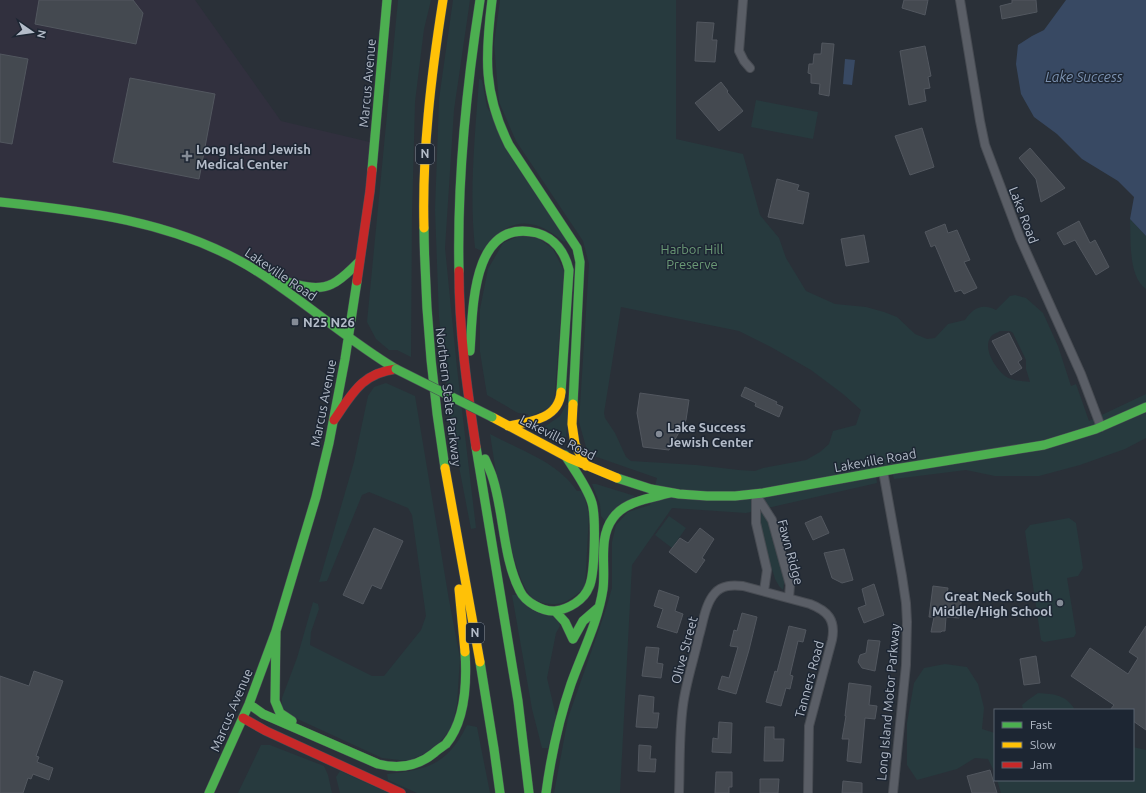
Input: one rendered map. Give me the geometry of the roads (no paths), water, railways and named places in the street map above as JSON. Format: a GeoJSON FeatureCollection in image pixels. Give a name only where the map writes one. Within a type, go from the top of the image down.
{"type":"FeatureCollection","features":[{"type":"Feature","properties":{"kind":"main road","name":"Marcus Avenue"},"geometry":{"type":"LineString","coordinates":[[209,793],[249,704],[276,631],[316,497],[334,420],[370,191],[387,0]]}},
{"type":"Feature","properties":{"kind":"main road","name":"Northern State Parkway"},"geometry":{"type":"LineString","coordinates":[[443,0],[434,56],[425,163],[423,232],[426,309],[440,440],[488,704],[500,793]]}},
{"type":"Feature","properties":{"kind":"main road","name":"Northern State Parkway"},"geometry":{"type":"LineString","coordinates":[[480,0],[467,84],[459,181],[459,293],[467,386],[516,689],[529,793]]}},
{"type":"Feature","properties":{"kind":"main road"},"geometry":{"type":"LineString","coordinates":[[492,0],[488,32],[487,70],[490,96],[494,113],[509,145],[573,241],[577,248],[580,262],[572,424],[575,444],[586,466]]}},
{"type":"Feature","properties":{"kind":"main road","name":"Lakeville Road"},"geometry":{"type":"LineString","coordinates":[[0,202],[97,214],[182,235],[226,254],[262,275],[373,355],[396,369],[586,466],[632,484],[670,493],[712,497],[756,495],[883,471],[1044,444],[1064,440],[1101,428],[1146,407]]}},
{"type":"Feature","properties":{"kind":"main road"},"geometry":{"type":"LineString","coordinates":[[467,386],[475,296],[484,258],[496,241],[511,232],[527,231],[545,235],[554,241],[560,248],[569,270],[560,400],[555,409],[547,416],[508,426]]}},
{"type":"Feature","properties":{"kind":"main road"},"geometry":{"type":"LineString","coordinates":[[262,275],[314,287],[323,287],[338,280],[359,262]]}},
{"type":"Feature","properties":{"kind":"main road"},"geometry":{"type":"LineString","coordinates":[[334,420],[358,387],[366,379],[375,374],[396,369]]}},
{"type":"Feature","properties":{"kind":"main road"},"geometry":{"type":"LineString","coordinates":[[473,425],[493,479],[503,535],[517,585],[524,597],[533,605],[544,609],[555,610],[573,605],[583,598],[589,588],[592,577],[594,526],[592,503],[588,491],[565,456]]}},
{"type":"Feature","properties":{"kind":"main road"},"geometry":{"type":"LineString","coordinates":[[546,793],[553,748],[561,717],[571,683],[598,608],[603,586],[606,534],[611,520],[618,512],[627,506],[670,493]]}},
{"type":"Feature","properties":{"kind":"main road"},"geometry":{"type":"LineString","coordinates":[[249,704],[264,714],[373,763],[384,766],[395,767],[413,765],[424,760],[440,749],[450,739],[457,727],[462,713],[465,686],[457,536]]}},
{"type":"Feature","properties":{"kind":"main road"},"geometry":{"type":"LineString","coordinates":[[555,610],[565,622],[573,639],[583,621],[598,608]]}},
{"type":"Feature","properties":{"kind":"main road"},"geometry":{"type":"LineString","coordinates":[[276,631],[274,692],[276,706],[284,716],[311,734]]}},
{"type":"Feature","properties":{"kind":"main road"},"geometry":{"type":"LineString","coordinates":[[243,718],[266,731],[401,793]]}},
{"type":"Feature","properties":{"kind":"street"},"geometry":{"type":"LineString","coordinates":[[743,0],[739,51],[744,61],[750,68]]}},
{"type":"Feature","properties":{"kind":"street","name":"Lake Road"},"geometry":{"type":"LineString","coordinates":[[960,0],[985,146],[1020,238],[1081,374],[1101,428]]}},
{"type":"Feature","properties":{"kind":"street","name":"Long Island Motor Parkway"},"geometry":{"type":"LineString","coordinates":[[883,471],[904,590],[907,622],[906,658],[893,793]]}},
{"type":"Feature","properties":{"kind":"street","name":"Fawn Ridge"},"geometry":{"type":"LineString","coordinates":[[756,495],[756,523],[768,570],[764,591]]}},
{"type":"Feature","properties":{"kind":"street","name":"Fawn Ridge"},"geometry":{"type":"LineString","coordinates":[[756,495],[772,520],[790,585],[790,598]]}},
{"type":"Feature","properties":{"kind":"street","name":"Olive Street"},"geometry":{"type":"LineString","coordinates":[[679,793],[680,730],[683,703],[708,606],[714,594],[723,587],[743,586],[790,598]]}},
{"type":"Feature","properties":{"kind":"street","name":"Tanners Road"},"geometry":{"type":"LineString","coordinates":[[790,598],[821,608],[829,617],[833,628],[832,640],[809,726],[808,793]]}},
{"type":"Feature","properties":{"kind":"water","name":"Lake Success"},"geometry":{"type":"Polygon","coordinates":[[[1066,0],[1146,0],[1146,236],[1130,219],[1134,197],[1118,181],[1082,159],[1057,134],[1034,117],[1021,94],[1016,64],[1018,45],[1044,30],[1066,0]]]}},
{"type":"Feature","properties":{"kind":"water"},"geometry":{"type":"Polygon","coordinates":[[[845,59],[855,60],[852,85],[843,84],[845,59]]]}},
{"type":"Feature","properties":{"kind":"place","name":"Long Island Jewish Medical Center"},"geometry":{"type":"Point","coordinates":[187,156]}},
{"type":"Feature","properties":{"kind":"place","name":"N25 N26"},"geometry":{"type":"Point","coordinates":[295,322]}},
{"type":"Feature","properties":{"kind":"place","name":"Lake Success Jewish Center"},"geometry":{"type":"Point","coordinates":[659,434]}},
{"type":"Feature","properties":{"kind":"place","name":"Great Neck South Middle/High School"},"geometry":{"type":"Point","coordinates":[1060,603]}},
{"type":"Feature","properties":{"kind":"park label","name":"Harbor Hill Preserve"},"geometry":{"type":"Point","coordinates":[692,256]}}]}
